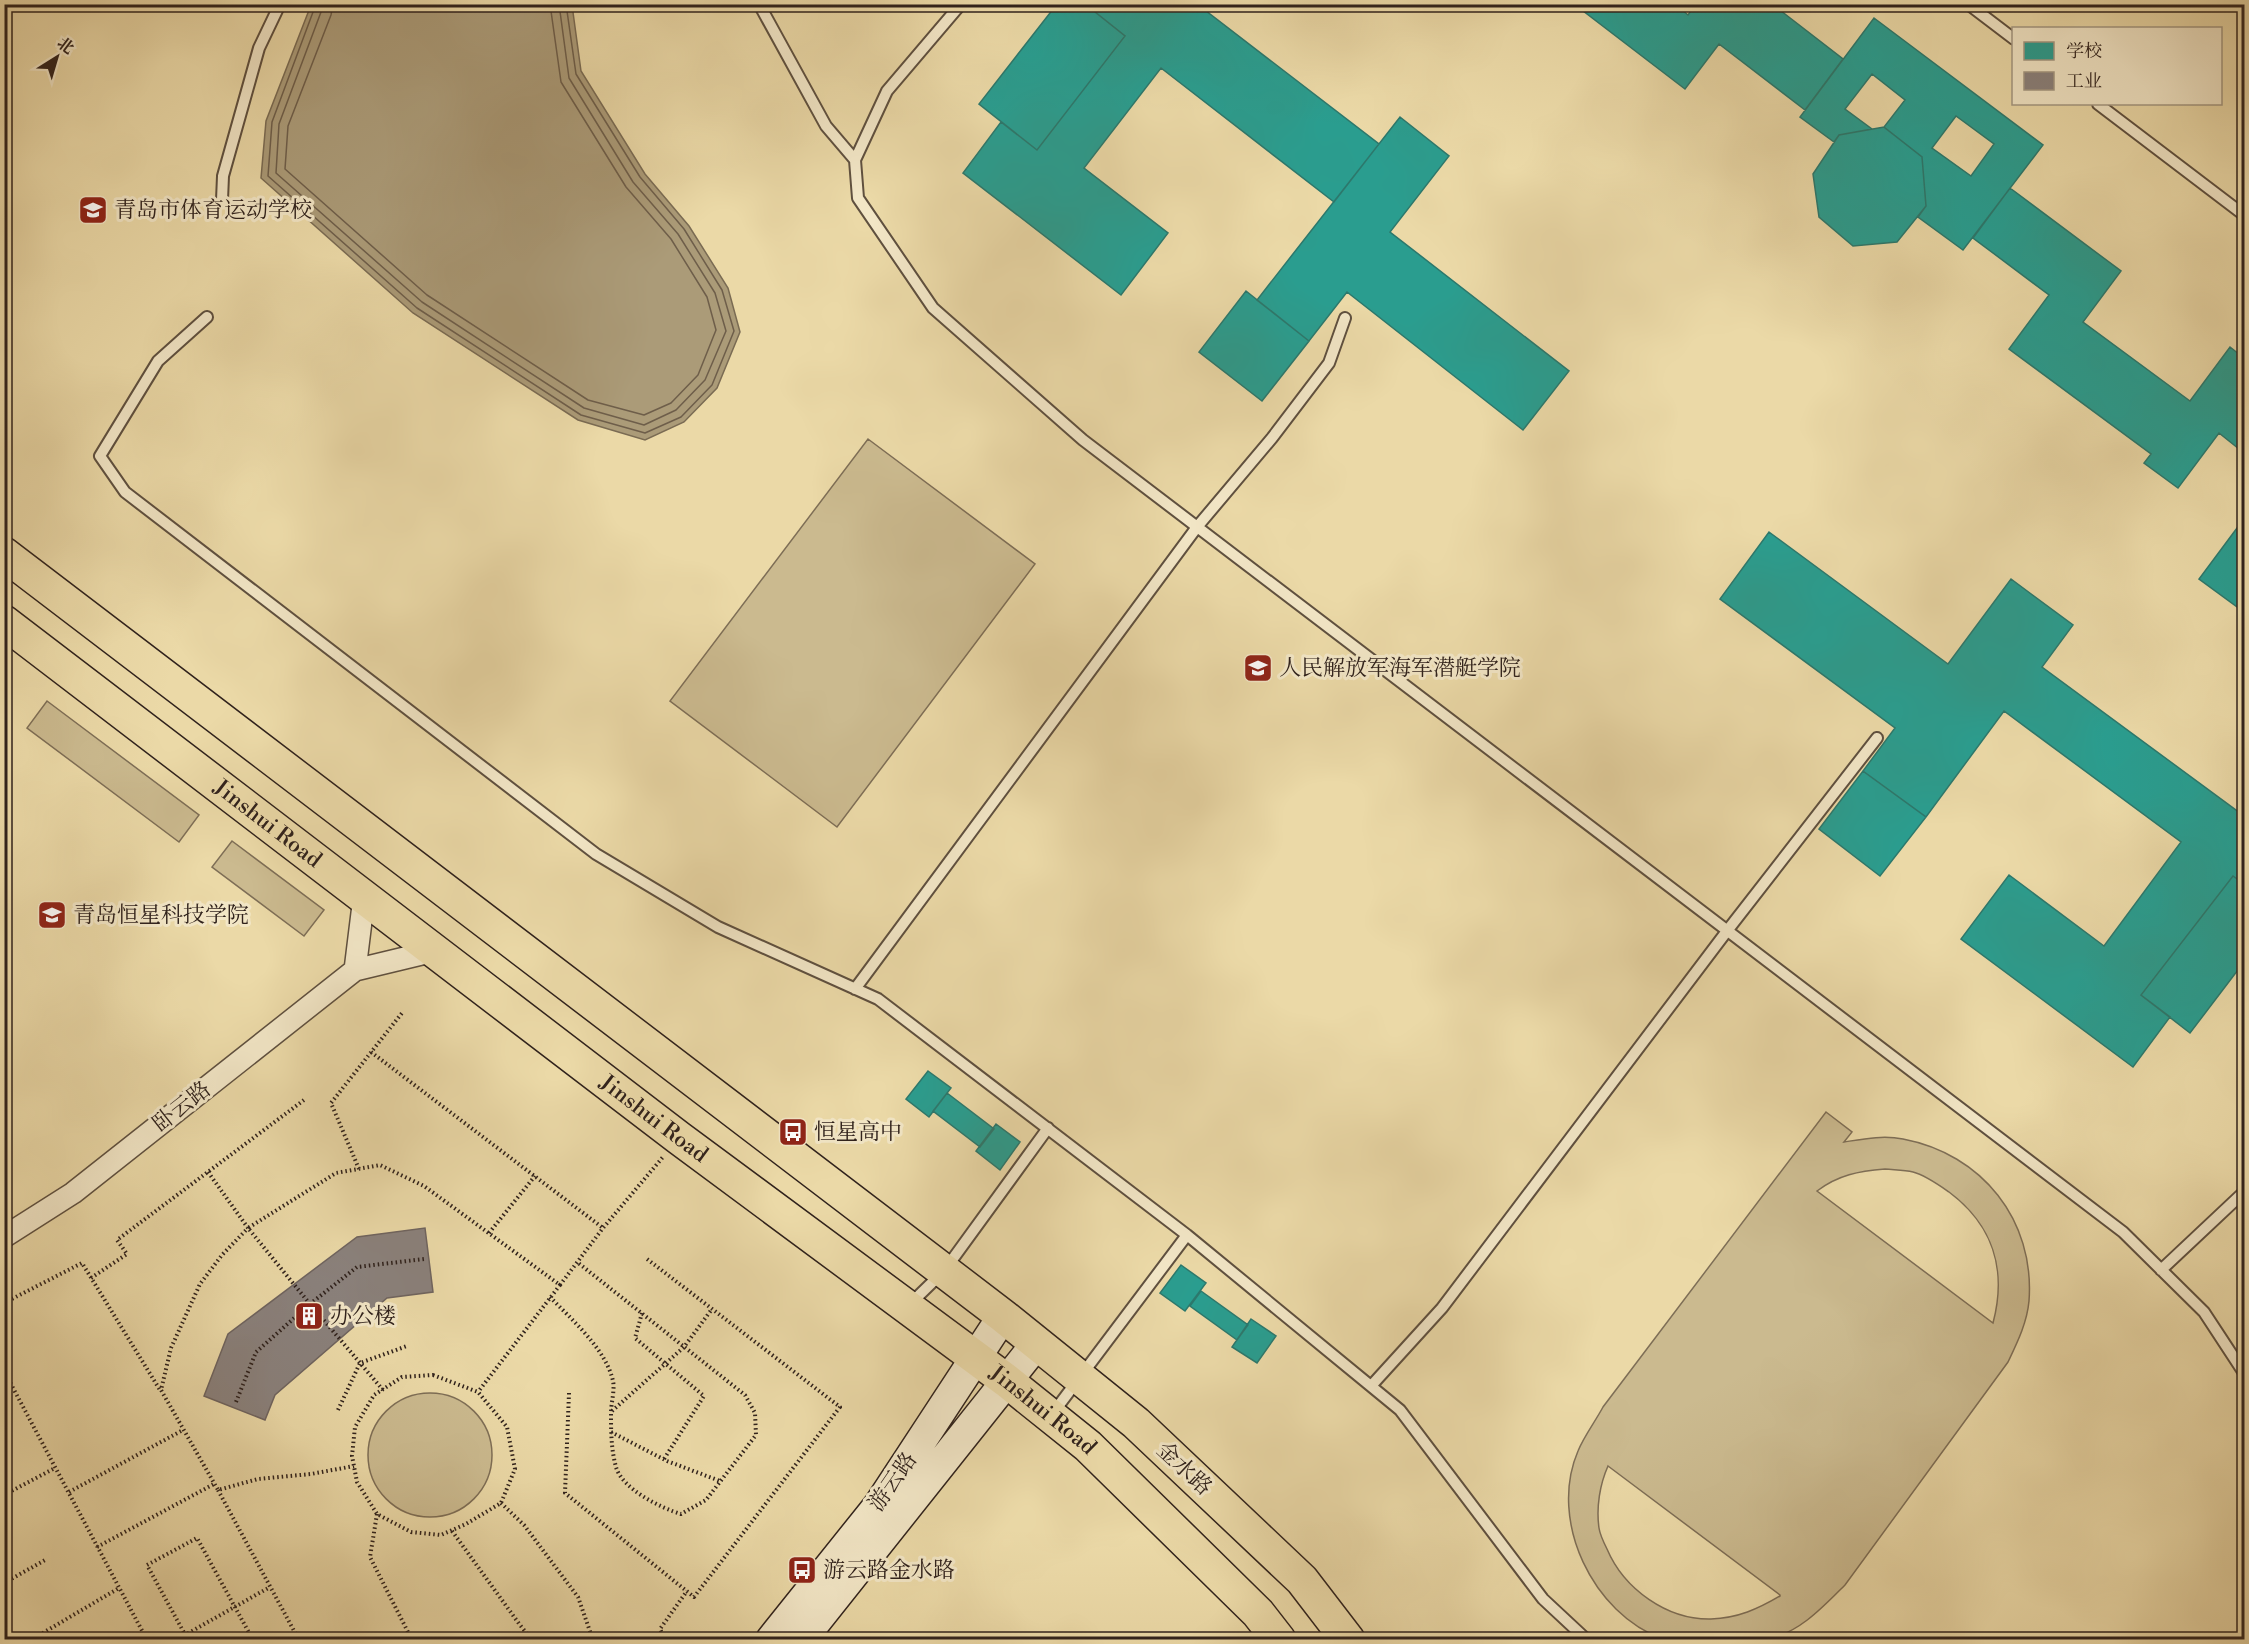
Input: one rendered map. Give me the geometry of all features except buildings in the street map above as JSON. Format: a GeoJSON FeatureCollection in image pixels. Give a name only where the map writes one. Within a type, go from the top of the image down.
{"type":"FeatureCollection","features":[{"type":"Feature","properties":{"kind":"main road"},"geometry":{"type":"LineString","coordinates":[[4,554],[1003,1316]]}},
{"type":"Feature","properties":{"kind":"main road","name":"Jinshui Road"},"geometry":{"type":"LineString","coordinates":[[4,622],[679,1138],[977,1357],[1051,1416],[1096,1454],[1258,1613],[1279,1640]]}},
{"type":"Feature","properties":{"kind":"main road","name":"金水路"},"geometry":{"type":"LineString","coordinates":[[1003,1316],[1136,1423],[1302,1580],[1348,1640]]}},
{"type":"Feature","properties":{"kind":"main road","name":"游云路"},"geometry":{"type":"LineString","coordinates":[[771,1640],[879,1504],[1003,1316]]}},
{"type":"Feature","properties":{"kind":"main road","name":"游云路"},"geometry":{"type":"LineString","coordinates":[[801,1640],[1037,1343]]}},
{"type":"Feature","properties":{"kind":"street"},"geometry":{"type":"LineString","coordinates":[[355,970],[364,897]]}},
{"type":"Feature","properties":{"kind":"street","name":"卧云路"},"geometry":{"type":"LineString","coordinates":[[4,1237],[73,1193],[355,970],[434,951]]}},
{"type":"Feature","properties":{"kind":"lane"},"geometry":{"type":"LineString","coordinates":[[222,200],[223,176],[259,48],[280,4]]}},
{"type":"Feature","properties":{"kind":"lane"},"geometry":{"type":"LineString","coordinates":[[759,4],[826,126],[855,160]]}},
{"type":"Feature","properties":{"kind":"lane"},"geometry":{"type":"LineString","coordinates":[[961,4],[887,91],[855,160],[858,198],[933,308],[1083,440],[2123,1232],[2204,1312],[2244,1373]]}},
{"type":"Feature","properties":{"kind":"lane"},"geometry":{"type":"LineString","coordinates":[[1968,4],[2012,38]]}},
{"type":"Feature","properties":{"kind":"lane"},"geometry":{"type":"LineString","coordinates":[[2099,105],[2244,215]]}},
{"type":"Feature","properties":{"kind":"lane"},"geometry":{"type":"LineString","coordinates":[[207,317],[158,362],[100,456],[125,492],[596,854],[718,927],[878,999],[1187,1235],[1400,1410],[1543,1599],[1587,1640]]}},
{"type":"Feature","properties":{"kind":"lane"},"geometry":{"type":"LineString","coordinates":[[855,989],[1197,527],[1272,438],[1329,363],[1345,318]]}},
{"type":"Feature","properties":{"kind":"lane"},"geometry":{"type":"LineString","coordinates":[[1371,1386],[1442,1308],[1727,931],[1877,738]]}},
{"type":"Feature","properties":{"kind":"lane"},"geometry":{"type":"LineString","coordinates":[[908,1307],[944,1271],[1048,1128]]}},
{"type":"Feature","properties":{"kind":"lane"},"geometry":{"type":"LineString","coordinates":[[2161,1270],[2244,1192]]}},
{"type":"Feature","properties":{"kind":"lane"},"geometry":{"type":"LineString","coordinates":[[1051,1416],[1187,1235]]}},
{"type":"Feature","properties":{"kind":"path"},"geometry":{"type":"LineString","coordinates":[[359,1169],[331,1103],[402,1013]]}},
{"type":"Feature","properties":{"kind":"path"},"geometry":{"type":"LineString","coordinates":[[371,1052],[603,1228]]}},
{"type":"Feature","properties":{"kind":"path"},"geometry":{"type":"LineString","coordinates":[[91,1278],[127,1254],[117,1240],[304,1100]]}},
{"type":"Feature","properties":{"kind":"path"},"geometry":{"type":"LineString","coordinates":[[478,1392],[603,1228],[679,1138]]}},
{"type":"Feature","properties":{"kind":"path"},"geometry":{"type":"LineString","coordinates":[[161,1390],[171,1348],[200,1284],[222,1255],[248,1228],[336,1173],[380,1165],[424,1185],[560,1285]]}},
{"type":"Feature","properties":{"kind":"path"},"geometry":{"type":"LineString","coordinates":[[208,1172],[248,1228],[383,1390]]}},
{"type":"Feature","properties":{"kind":"path"},"geometry":{"type":"LineString","coordinates":[[489,1233],[535,1176]]}},
{"type":"Feature","properties":{"kind":"path"},"geometry":{"type":"LineString","coordinates":[[569,1393],[565,1493],[694,1597],[840,1407],[647,1258]]}},
{"type":"Feature","properties":{"kind":"path"},"geometry":{"type":"LineString","coordinates":[[236,1402],[256,1352],[310,1304],[357,1268],[424,1259]]}},
{"type":"Feature","properties":{"kind":"path"},"geometry":{"type":"LineString","coordinates":[[550,1297],[586,1335],[604,1359],[613,1382],[611,1432],[616,1470],[630,1486],[660,1508],[681,1514],[706,1500],[756,1435],[755,1413],[745,1395],[577,1262]]}},
{"type":"Feature","properties":{"kind":"path"},"geometry":{"type":"LineString","coordinates":[[4,1303],[82,1263],[161,1390],[299,1640]]}},
{"type":"Feature","properties":{"kind":"path"},"geometry":{"type":"LineString","coordinates":[[611,1411],[684,1347],[712,1309]]}},
{"type":"Feature","properties":{"kind":"path"},"geometry":{"type":"LineString","coordinates":[[642,1313],[635,1338],[704,1396],[664,1460]]}},
{"type":"Feature","properties":{"kind":"path"},"geometry":{"type":"LineString","coordinates":[[338,1410],[360,1362],[407,1346]]}},
{"type":"Feature","properties":{"kind":"path"},"geometry":{"type":"LineString","coordinates":[[4,1371],[147,1640]]}},
{"type":"Feature","properties":{"kind":"path"},"geometry":{"type":"LineString","coordinates":[[433,1375],[478,1392],[507,1427],[515,1469],[501,1503],[441,1536],[411,1532],[377,1514],[357,1482],[352,1456],[355,1427],[374,1395],[402,1377],[433,1375]]}},
{"type":"Feature","properties":{"kind":"path"},"geometry":{"type":"LineString","coordinates":[[69,1492],[183,1430]]}},
{"type":"Feature","properties":{"kind":"path"},"geometry":{"type":"LineString","coordinates":[[611,1432],[664,1460],[720,1481]]}},
{"type":"Feature","properties":{"kind":"path"},"geometry":{"type":"LineString","coordinates":[[218,1490],[258,1479],[311,1474],[354,1466]]}},
{"type":"Feature","properties":{"kind":"path"},"geometry":{"type":"LineString","coordinates":[[4,1495],[56,1468]]}},
{"type":"Feature","properties":{"kind":"path"},"geometry":{"type":"LineString","coordinates":[[97,1547],[214,1484]]}},
{"type":"Feature","properties":{"kind":"path"},"geometry":{"type":"LineString","coordinates":[[501,1503],[524,1525],[578,1597],[593,1640]]}},
{"type":"Feature","properties":{"kind":"path"},"geometry":{"type":"LineString","coordinates":[[377,1514],[370,1557],[412,1640]]}},
{"type":"Feature","properties":{"kind":"path"},"geometry":{"type":"LineString","coordinates":[[452,1531],[532,1640]]}},
{"type":"Feature","properties":{"kind":"path"},"geometry":{"type":"LineString","coordinates":[[188,1640],[147,1565],[197,1538],[253,1640]]}},
{"type":"Feature","properties":{"kind":"path"},"geometry":{"type":"LineString","coordinates":[[4,1583],[47,1559]]}},
{"type":"Feature","properties":{"kind":"path"},"geometry":{"type":"LineString","coordinates":[[177,1640],[270,1587]]}},
{"type":"Feature","properties":{"kind":"path"},"geometry":{"type":"LineString","coordinates":[[31,1640],[119,1588]]}},
{"type":"Feature","properties":{"kind":"path"},"geometry":{"type":"LineString","coordinates":[[665,1640],[660,1629],[687,1591]]}},
{"type":"Feature","properties":{"kind":"shaded area"},"geometry":{"type":"Polygon","coordinates":[[[868,439],[1035,564],[837,827],[670,701],[868,439]]]}},
{"type":"Feature","properties":{"kind":"shaded area"},"geometry":{"type":"Polygon","coordinates":[[[47,701],[199,815],[179,842],[27,728],[47,701]]]}},
{"type":"Feature","properties":{"kind":"shaded area"},"geometry":{"type":"Polygon","coordinates":[[[232,841],[324,910],[304,936],[212,867],[232,841]]]}},
{"type":"Feature","properties":{"kind":"shaded area"},"geometry":{"type":"Polygon","coordinates":[[[1826,1112],[1852,1132],[1844,1142],[1881,1137],[1903,1139],[1931,1147],[1957,1159],[1979,1175],[1998,1195],[2013,1218],[2023,1244],[2029,1271],[2029,1301],[2024,1325],[2008,1362],[1845,1585],[1810,1618],[1790,1631],[1761,1640],[1663,1639],[1638,1627],[1616,1609],[1597,1587],[1583,1562],[1573,1535],[1569,1506],[1570,1478],[1578,1451],[1603,1407],[1826,1112]],[[1885,1169],[1849,1175],[1817,1191],[1993,1323],[1997,1304],[1997,1267],[1986,1234],[1976,1219],[1949,1192],[1927,1178],[1913,1172],[1885,1169]],[[1608,1466],[1598,1504],[1600,1533],[1624,1577],[1649,1599],[1679,1614],[1711,1619],[1747,1612],[1780,1596],[1780,1595],[1608,1466]]]}},
{"type":"Feature","properties":{"kind":"shaded area"},"geometry":{"type":"Polygon","coordinates":[[[430,1393],[454,1398],[465,1403],[474,1411],[482,1420],[487,1431],[492,1455],[487,1479],[482,1490],[474,1499],[465,1507],[454,1512],[430,1517],[406,1512],[395,1507],[386,1499],[378,1490],[373,1479],[368,1455],[373,1431],[378,1420],[386,1411],[395,1403],[406,1398],[430,1393]]]}},
{"type":"Feature","properties":{"kind":"water"},"geometry":{"type":"Polygon","coordinates":[[[311,5],[572,5],[581,71],[645,174],[689,226],[728,288],[740,332],[717,388],[684,422],[645,440],[578,420],[413,313],[261,178],[266,121],[311,5]]]}},
{"type":"Feature","properties":{"kind":"place","name":"青岛市体育运动学校"},"geometry":{"type":"Point","coordinates":[93,210]}},
{"type":"Feature","properties":{"kind":"place","name":"人民解放军海军潜艇学院"},"geometry":{"type":"Point","coordinates":[1258,668]}},
{"type":"Feature","properties":{"kind":"place","name":"青岛恒星科技学院"},"geometry":{"type":"Point","coordinates":[52,915]}},
{"type":"Feature","properties":{"kind":"place","name":"恒星高中"},"geometry":{"type":"Point","coordinates":[793,1132]}},
{"type":"Feature","properties":{"kind":"place","name":"办公楼"},"geometry":{"type":"Point","coordinates":[309,1316]}},
{"type":"Feature","properties":{"kind":"place","name":"游云路金水路"},"geometry":{"type":"Point","coordinates":[802,1570]}}]}
